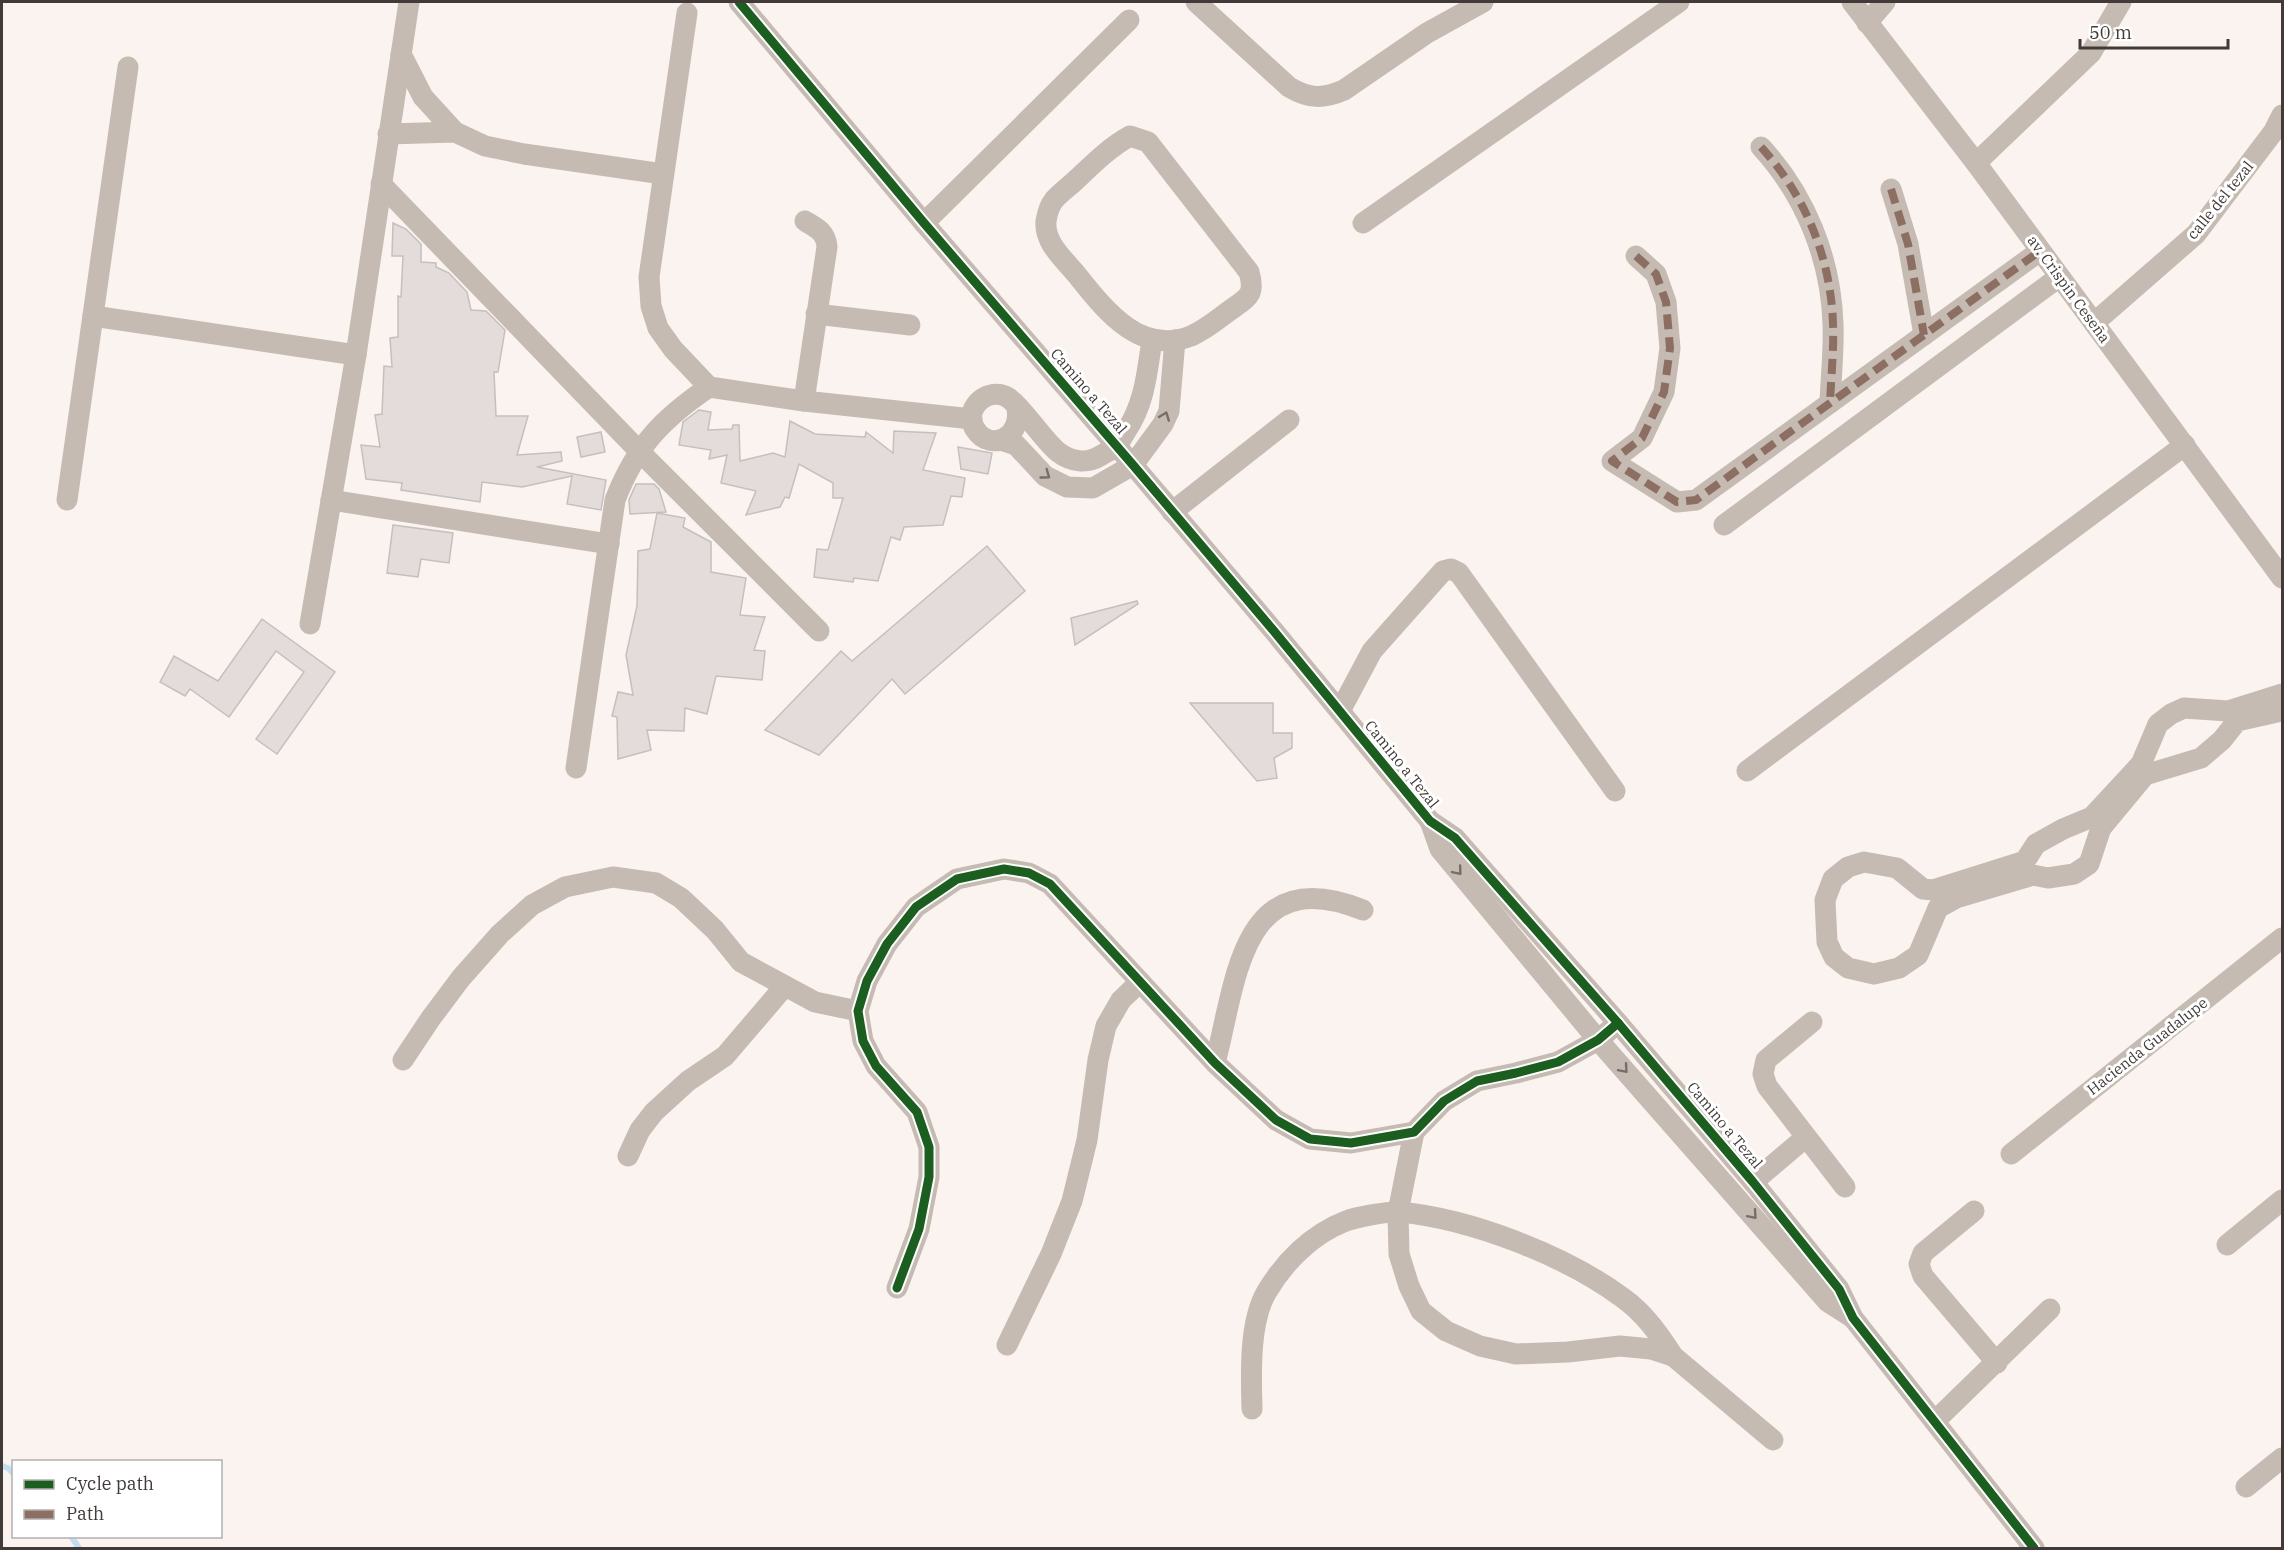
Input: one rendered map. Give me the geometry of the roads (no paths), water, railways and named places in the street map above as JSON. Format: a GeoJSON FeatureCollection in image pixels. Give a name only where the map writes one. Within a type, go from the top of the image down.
{"type":"FeatureCollection","features":[{"type":"Feature","properties":{"kind":"street"},"geometry":{"type":"LineString","coordinates":[[310,624],[356,355],[409,2]]}},
{"type":"Feature","properties":{"kind":"street","name":"Camino a Tezal"},"geometry":{"type":"LineString","coordinates":[[739,2],[924,223],[1133,465],[1430,821],[1455,838],[1618,1023],[1753,1182],[1839,1290],[1853,1318],[2034,1548]]}},
{"type":"Feature","properties":{"kind":"street"},"geometry":{"type":"LineString","coordinates":[[1196,2],[1289,87],[1302,95],[1316,98],[1330,96],[1344,90],[1427,33],[1483,2]]}},
{"type":"Feature","properties":{"kind":"street"},"geometry":{"type":"LineString","coordinates":[[1363,223],[1679,2]]}},
{"type":"Feature","properties":{"kind":"street","name":"av. Crispin Ceseña"},"geometry":{"type":"LineString","coordinates":[[1852,2],[1904,66],[2094,324],[2279,566]]}},
{"type":"Feature","properties":{"kind":"street"},"geometry":{"type":"LineString","coordinates":[[1867,23],[1885,2]]}},
{"type":"Feature","properties":{"kind":"street"},"geometry":{"type":"LineString","coordinates":[[1976,163],[2091,52],[2121,2]]}},
{"type":"Feature","properties":{"kind":"street"},"geometry":{"type":"LineString","coordinates":[[687,13],[649,277],[651,306],[658,328],[672,349],[710,387],[804,401],[972,419]]}},
{"type":"Feature","properties":{"kind":"street"},"geometry":{"type":"LineString","coordinates":[[924,223],[1129,20]]}},
{"type":"Feature","properties":{"kind":"street"},"geometry":{"type":"LineString","coordinates":[[401,54],[423,97],[454,132],[485,146],[524,154],[663,174]]}},
{"type":"Feature","properties":{"kind":"street"},"geometry":{"type":"LineString","coordinates":[[67,500],[128,67]]}},
{"type":"Feature","properties":{"kind":"street","name":"calle del tezal"},"geometry":{"type":"LineString","coordinates":[[2094,324],[2196,234],[2274,131],[2283,115]]}},
{"type":"Feature","properties":{"kind":"street"},"geometry":{"type":"LineString","coordinates":[[388,134],[454,132]]}},
{"type":"Feature","properties":{"kind":"street"},"geometry":{"type":"LineString","coordinates":[[1130,136],[1148,142],[1249,272],[1253,285],[1250,297],[1191,336],[1175,340],[1152,340],[1121,325],[1098,302],[1048,239],[1046,221],[1052,202],[1113,145],[1130,136]]}},
{"type":"Feature","properties":{"kind":"street"},"geometry":{"type":"LineString","coordinates":[[1761,147],[1782,170],[1805,211],[1826,264],[1833,324],[1830,403]]}},
{"type":"Feature","properties":{"kind":"street"},"geometry":{"type":"LineString","coordinates":[[381,184],[639,452],[819,631]]}},
{"type":"Feature","properties":{"kind":"street"},"geometry":{"type":"LineString","coordinates":[[1891,189],[1908,244],[1924,335]]}},
{"type":"Feature","properties":{"kind":"street"},"geometry":{"type":"LineString","coordinates":[[804,401],[826,239],[822,231],[805,221]]}},
{"type":"Feature","properties":{"kind":"street"},"geometry":{"type":"LineString","coordinates":[[1636,256],[1656,274],[1666,302],[1670,348],[1664,392],[1641,438],[1612,461],[1677,502],[1696,500],[2040,250]]}},
{"type":"Feature","properties":{"kind":"street"},"geometry":{"type":"LineString","coordinates":[[1724,525],[2059,277]]}},
{"type":"Feature","properties":{"kind":"street"},"geometry":{"type":"LineString","coordinates":[[816,314],[910,325]]}},
{"type":"Feature","properties":{"kind":"street"},"geometry":{"type":"LineString","coordinates":[[93,316],[356,355]]}},
{"type":"Feature","properties":{"kind":"street"},"geometry":{"type":"LineString","coordinates":[[1016,405],[1019,415],[1017,426],[1011,435],[1001,440],[991,441],[975,429],[972,419],[974,407],[983,397],[994,393],[1007,396],[1016,405],[1059,453],[1074,460],[1091,462],[1116,446],[1134,419],[1141,402],[1152,340]]}},
{"type":"Feature","properties":{"kind":"street"},"geometry":{"type":"LineString","coordinates":[[1001,440],[1016,445],[1045,476],[1066,487],[1093,488],[1133,465],[1163,424],[1168,411],[1175,340]]}},
{"type":"Feature","properties":{"kind":"street"},"geometry":{"type":"LineString","coordinates":[[576,768],[615,500],[625,473],[654,430],[683,404],[710,387]]}},
{"type":"Feature","properties":{"kind":"street"},"geometry":{"type":"LineString","coordinates":[[1172,512],[1289,420]]}},
{"type":"Feature","properties":{"kind":"street"},"geometry":{"type":"LineString","coordinates":[[1747,771],[2185,445]]}},
{"type":"Feature","properties":{"kind":"street"},"geometry":{"type":"LineString","coordinates":[[331,500],[609,544]]}},
{"type":"Feature","properties":{"kind":"street"},"geometry":{"type":"LineString","coordinates":[[1340,711],[1372,651],[1443,571],[1451,569],[1459,573],[1615,791]]}},
{"type":"Feature","properties":{"kind":"street"},"geometry":{"type":"LineString","coordinates":[[2283,694],[2228,711],[2184,708],[2171,714],[2158,724],[2141,764],[2092,817],[2036,844],[2025,861],[1932,890],[1923,890],[1897,868],[1864,862],[1848,867],[1833,879],[1825,900],[1827,942],[1834,957],[1848,968],[1874,974],[1899,968],[1918,955],[1938,908],[1956,897],[2032,875],[2048,878],[2074,874],[2089,864],[2101,828],[2145,775],[2201,758],[2222,740],[2237,721],[2283,711]]}},
{"type":"Feature","properties":{"kind":"street","name":"Camino a Tezal"},"geometry":{"type":"LineString","coordinates":[[1430,821],[1440,849],[1598,1040],[1828,1302],[1853,1318]]}},
{"type":"Feature","properties":{"kind":"street"},"geometry":{"type":"LineString","coordinates":[[897,1288],[919,1229],[929,1177],[929,1147],[916,1112],[876,1066],[862,1041],[858,1011],[867,981],[887,944],[916,907],[957,879],[1004,869],[1029,873],[1050,884],[1215,1063],[1276,1120],[1310,1139],[1351,1143],[1414,1132]]}},
{"type":"Feature","properties":{"kind":"street"},"geometry":{"type":"LineString","coordinates":[[403,1060],[431,1017],[461,978],[500,933],[532,905],[565,887],[613,878],[656,884],[681,898],[715,930],[741,962],[815,1002],[858,1011]]}},
{"type":"Feature","properties":{"kind":"street"},"geometry":{"type":"LineString","coordinates":[[1215,1063],[1238,969],[1251,935],[1267,914],[1295,900],[1323,897],[1363,910]]}},
{"type":"Feature","properties":{"kind":"street","name":"Hacienda Guadalupe"},"geometry":{"type":"LineString","coordinates":[[2011,1154],[2283,938]]}},
{"type":"Feature","properties":{"kind":"street"},"geometry":{"type":"LineString","coordinates":[[1007,1345],[1051,1254],[1072,1201],[1087,1140],[1098,1060],[1106,1026],[1121,1000],[1140,982]]}},
{"type":"Feature","properties":{"kind":"street"},"geometry":{"type":"LineString","coordinates":[[628,1156],[640,1130],[654,1112],[688,1082],[725,1056],[784,987]]}},
{"type":"Feature","properties":{"kind":"street"},"geometry":{"type":"LineString","coordinates":[[1812,1022],[1766,1060],[1763,1074],[1767,1086],[1845,1187]]}},
{"type":"Feature","properties":{"kind":"street"},"geometry":{"type":"LineString","coordinates":[[1618,1023],[1598,1040],[1558,1062],[1477,1081],[1444,1101],[1414,1132],[1398,1212],[1399,1254],[1409,1286],[1421,1311],[1446,1331],[1480,1346],[1516,1354],[1568,1352],[1620,1346],[1651,1349],[1673,1356]]}},
{"type":"Feature","properties":{"kind":"street"},"geometry":{"type":"LineString","coordinates":[[1753,1182],[1806,1137]]}},
{"type":"Feature","properties":{"kind":"street"},"geometry":{"type":"LineString","coordinates":[[2227,1245],[2283,1200]]}},
{"type":"Feature","properties":{"kind":"street"},"geometry":{"type":"LineString","coordinates":[[1974,1211],[1923,1253],[1919,1264],[1923,1276],[1997,1363]]}},
{"type":"Feature","properties":{"kind":"street"},"geometry":{"type":"LineString","coordinates":[[1252,1409],[1254,1332],[1265,1294],[1286,1265],[1308,1243],[1347,1221],[1398,1212],[1446,1221],[1521,1244],[1561,1262],[1623,1298],[1653,1325],[1673,1356],[1773,1440]]}},
{"type":"Feature","properties":{"kind":"street"},"geometry":{"type":"LineString","coordinates":[[1935,1421],[2050,1309]]}},
{"type":"Feature","properties":{"kind":"street"},"geometry":{"type":"LineString","coordinates":[[2246,1487],[2283,1458]]}},
{"type":"Feature","properties":{"kind":"waterway"},"geometry":{"type":"LineString","coordinates":[[2,1466],[12,1472]]}},
{"type":"Feature","properties":{"kind":"waterway"},"geometry":{"type":"LineString","coordinates":[[72,1538],[79,1548]]}}]}
